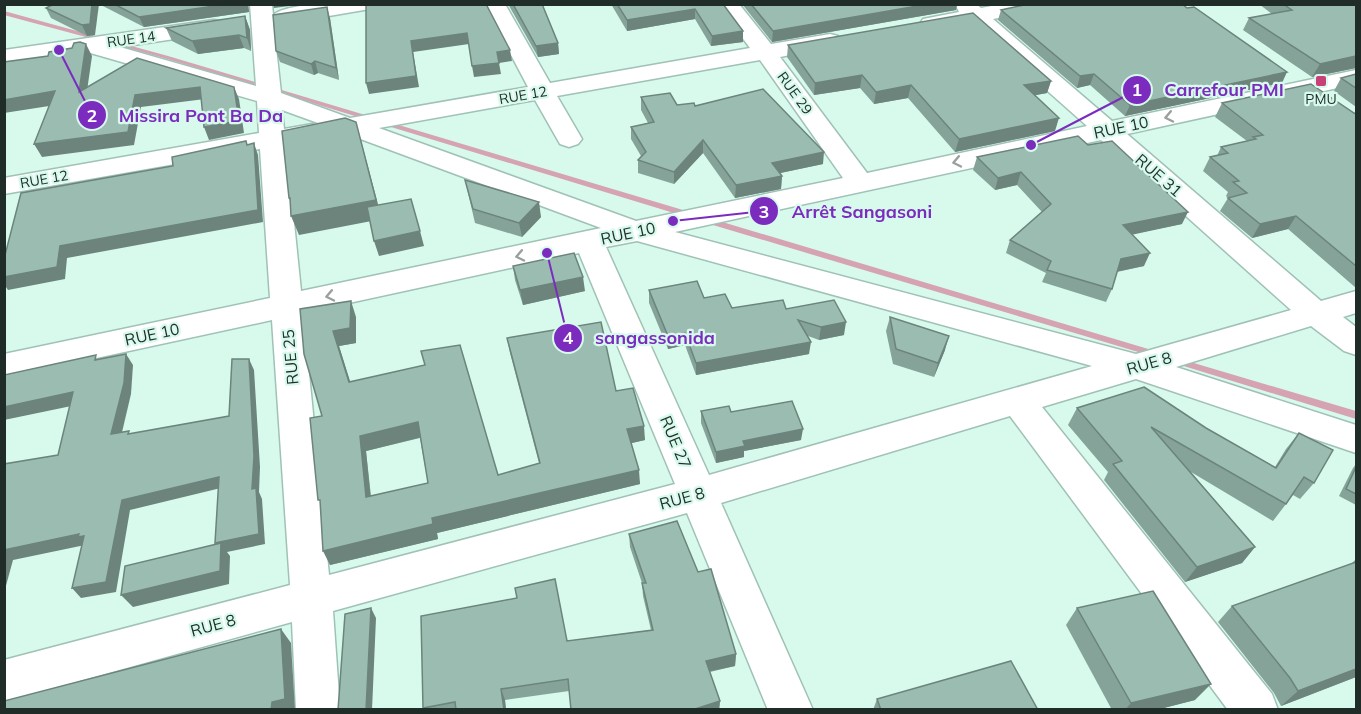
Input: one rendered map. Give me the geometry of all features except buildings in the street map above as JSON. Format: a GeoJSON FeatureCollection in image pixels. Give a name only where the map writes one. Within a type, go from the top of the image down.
{"type":"FeatureCollection","features":[{"type":"Feature","properties":{"kind":"street","name":"RUE 14"},"geometry":{"type":"LineString","coordinates":[[4,57],[88,45],[261,12],[364,4]]}},
{"type":"Feature","properties":{"kind":"street"},"geometry":{"type":"LineString","coordinates":[[494,4],[569,139]]}},
{"type":"Feature","properties":{"kind":"street","name":"RUE 29"},"geometry":{"type":"LineString","coordinates":[[727,4],[766,53],[861,183]]}},
{"type":"Feature","properties":{"kind":"street"},"geometry":{"type":"LineString","coordinates":[[906,28],[970,10],[1041,4]]}},
{"type":"Feature","properties":{"kind":"street","name":"RUE 31"},"geometry":{"type":"LineString","coordinates":[[970,10],[1316,313],[1356,343]]}},
{"type":"Feature","properties":{"kind":"street","name":"RUE 25"},"geometry":{"type":"LineString","coordinates":[[261,12],[311,598],[318,710]]}},
{"type":"Feature","properties":{"kind":"street","name":"RUE 12"},"geometry":{"type":"LineString","coordinates":[[4,186],[848,38]]}},
{"type":"Feature","properties":{"kind":"street"},"geometry":{"type":"LineString","coordinates":[[88,45],[268,97],[636,231],[1139,367],[1356,439]]}},
{"type":"Feature","properties":{"kind":"street"},"geometry":{"type":"LineString","coordinates":[[1280,68],[1337,107]]}},
{"type":"Feature","properties":{"kind":"street","name":"RUE 10"},"geometry":{"type":"LineString","coordinates":[[4,366],[1356,77]]}},
{"type":"Feature","properties":{"kind":"street","name":"RUE 27"},"geometry":{"type":"LineString","coordinates":[[589,241],[790,710]]}},
{"type":"Feature","properties":{"kind":"street","name":"RUE 8"},"geometry":{"type":"LineString","coordinates":[[4,681],[698,494],[1356,302]]}},
{"type":"Feature","properties":{"kind":"street"},"geometry":{"type":"LineString","coordinates":[[1017,400],[1256,710]]}},
{"type":"Feature","properties":{"kind":"waterway"},"geometry":{"type":"LineString","coordinates":[[4,13],[166,57],[690,215]]}},
{"type":"Feature","properties":{"kind":"waterway"},"geometry":{"type":"LineString","coordinates":[[706,220],[1155,354]]}},
{"type":"Feature","properties":{"kind":"waterway"},"geometry":{"type":"LineString","coordinates":[[1177,361],[1356,415]]}},
{"type":"Feature","properties":{"kind":"place","name":"Missira Pont Ba Da"},"geometry":{"type":"Point","coordinates":[59,50]}},
{"type":"Feature","properties":{"kind":"place","name":"PMU"},"geometry":{"type":"Point","coordinates":[1321,81]}},
{"type":"Feature","properties":{"kind":"place","name":"Carrefour PMI"},"geometry":{"type":"Point","coordinates":[1031,145]}},
{"type":"Feature","properties":{"kind":"place","name":"Arrêt Sangasoni"},"geometry":{"type":"Point","coordinates":[673,221]}},
{"type":"Feature","properties":{"kind":"place","name":"sangassonida"},"geometry":{"type":"Point","coordinates":[547,253]}}]}
